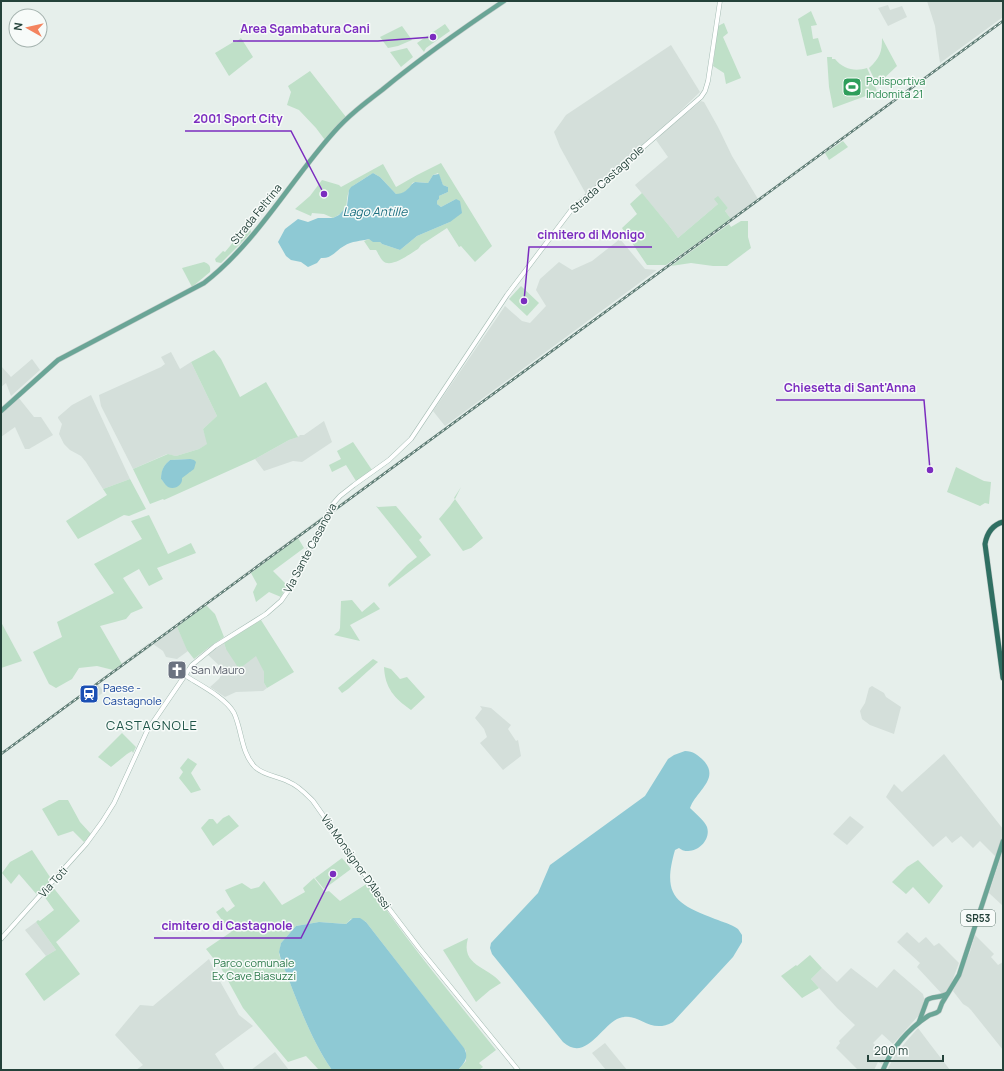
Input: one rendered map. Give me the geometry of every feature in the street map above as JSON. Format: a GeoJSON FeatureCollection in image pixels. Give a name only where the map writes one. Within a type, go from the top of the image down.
{"type":"FeatureCollection","features":[{"type":"Feature","properties":{"kind":"highway"},"geometry":{"type":"LineString","coordinates":[[1003,522],[993,527],[989,531],[985,544],[1003,678]]}},
{"type":"Feature","properties":{"kind":"main road","name":"Strada Feltrina"},"geometry":{"type":"LineString","coordinates":[[1,411],[58,360],[204,283],[218,272],[249,238],[334,131],[353,113],[424,56],[504,1]]}},
{"type":"Feature","properties":{"kind":"main road","name":"Strada Castagnole"},"geometry":{"type":"LineString","coordinates":[[381,466],[399,452],[411,439],[511,290],[572,209],[701,97],[708,82],[720,1]]}},
{"type":"Feature","properties":{"kind":"main road","name":"Via Sante Casanova"},"geometry":{"type":"LineString","coordinates":[[102,822],[114,803],[147,731],[192,666],[215,646],[266,614],[281,601],[290,588],[332,505],[340,496],[381,466]]}},
{"type":"Feature","properties":{"kind":"main road","name":"Via Monsignor D'Alessi"},"geometry":{"type":"LineString","coordinates":[[186,676],[223,700],[230,707],[236,717],[246,750],[255,767],[262,772],[290,782],[304,791],[313,801],[387,906],[419,948],[518,1070]]}},
{"type":"Feature","properties":{"kind":"main road","name":"Via Toti"},"geometry":{"type":"LineString","coordinates":[[1,939],[81,850],[102,822]]}},
{"type":"Feature","properties":{"kind":"main road","name":"SR53"},"geometry":{"type":"LineString","coordinates":[[883,1070],[892,1052],[902,1039],[927,1016],[939,1011],[941,1005],[956,981],[964,962],[1003,841]]}},
{"type":"Feature","properties":{"kind":"main road","name":"SR53"},"geometry":{"type":"LineString","coordinates":[[918,1023],[928,999],[948,993]]}},
{"type":"Feature","properties":{"kind":"main road"},"geometry":{"type":"LineString","coordinates":[[934,998],[939,1000],[941,1005]]}},
{"type":"Feature","properties":{"kind":"main road"},"geometry":{"type":"LineString","coordinates":[[925,1007],[928,1012],[933,1014]]}},
{"type":"Feature","properties":{"kind":"shaded area"},"geometry":{"type":"Polygon","coordinates":[[[927,1],[1003,1],[1003,17],[940,63],[935,26],[927,1]]]}},
{"type":"Feature","properties":{"kind":"shaded area"},"geometry":{"type":"Polygon","coordinates":[[[888,5],[890,10],[902,6],[907,17],[888,26],[878,8],[888,5]]]}},
{"type":"Feature","properties":{"kind":"shaded area"},"geometry":{"type":"Polygon","coordinates":[[[1003,19],[1003,22],[761,198],[760,197],[1003,19]]]}},
{"type":"Feature","properties":{"kind":"shaded area"},"geometry":{"type":"Polygon","coordinates":[[[671,45],[700,92],[675,116],[586,194],[560,147],[554,132],[566,115],[671,45]]]}},
{"type":"Feature","properties":{"kind":"shaded area"},"geometry":{"type":"Polygon","coordinates":[[[701,101],[704,102],[732,156],[758,199],[731,219],[725,211],[728,208],[718,197],[718,204],[678,238],[635,185],[668,157],[656,140],[701,101]]]}},
{"type":"Feature","properties":{"kind":"shaded area"},"geometry":{"type":"Polygon","coordinates":[[[620,239],[645,269],[657,270],[445,426],[433,411],[505,306],[522,321],[530,323],[546,306],[536,290],[540,279],[559,262],[572,270],[592,261],[620,239]]]}},
{"type":"Feature","properties":{"kind":"shaded area"},"geometry":{"type":"Polygon","coordinates":[[[171,352],[180,369],[191,362],[217,416],[203,429],[208,444],[199,449],[176,456],[167,454],[133,469],[101,406],[99,395],[161,367],[165,364],[161,357],[171,352]]]}},
{"type":"Feature","properties":{"kind":"shaded area"},"geometry":{"type":"Polygon","coordinates":[[[32,359],[40,370],[11,396],[6,383],[1,387],[1,366],[11,377],[32,359]]]}},
{"type":"Feature","properties":{"kind":"shaded area"},"geometry":{"type":"Polygon","coordinates":[[[91,395],[130,479],[103,489],[86,462],[81,456],[70,450],[64,444],[59,434],[62,424],[58,417],[72,405],[91,395]]]}},
{"type":"Feature","properties":{"kind":"shaded area"},"geometry":{"type":"Polygon","coordinates":[[[18,397],[34,417],[41,417],[53,435],[29,449],[25,449],[15,427],[1,437],[1,412],[18,397]]]}},
{"type":"Feature","properties":{"kind":"shaded area"},"geometry":{"type":"Polygon","coordinates":[[[324,421],[332,442],[302,462],[293,461],[264,471],[255,459],[289,440],[300,436],[299,435],[304,435],[324,421]]]}},
{"type":"Feature","properties":{"kind":"shaded area"},"geometry":{"type":"Polygon","coordinates":[[[407,455],[409,457],[330,515],[331,517],[323,523],[329,512],[407,455]]]}},
{"type":"Feature","properties":{"kind":"shaded area"},"geometry":{"type":"Polygon","coordinates":[[[323,516],[319,523],[177,627],[188,651],[177,659],[166,657],[163,651],[153,644],[152,642],[323,516]]]}},
{"type":"Feature","properties":{"kind":"shaded area"},"geometry":{"type":"Polygon","coordinates":[[[149,643],[152,646],[98,684],[104,692],[94,699],[92,695],[86,699],[83,696],[32,733],[30,732],[149,643]]]}},
{"type":"Feature","properties":{"kind":"shaded area"},"geometry":{"type":"Polygon","coordinates":[[[224,643],[226,649],[257,654],[264,672],[264,683],[267,688],[263,691],[236,692],[225,697],[210,687],[219,679],[224,670],[207,654],[224,643]]]}},
{"type":"Feature","properties":{"kind":"shaded area"},"geometry":{"type":"Polygon","coordinates":[[[872,686],[884,693],[886,697],[901,707],[894,734],[870,725],[862,719],[860,711],[865,703],[869,688],[872,686]]]}},
{"type":"Feature","properties":{"kind":"shaded area"},"geometry":{"type":"Polygon","coordinates":[[[480,706],[491,708],[511,725],[508,729],[516,741],[518,740],[521,756],[503,770],[480,743],[487,737],[484,729],[475,718],[482,709],[480,706]]]}},
{"type":"Feature","properties":{"kind":"shaded area"},"geometry":{"type":"Polygon","coordinates":[[[944,754],[1003,829],[1003,836],[996,857],[980,841],[973,848],[961,836],[952,843],[946,836],[933,847],[886,797],[894,784],[902,792],[944,754]]]}},
{"type":"Feature","properties":{"kind":"shaded area"},"geometry":{"type":"Polygon","coordinates":[[[850,816],[864,827],[847,845],[833,834],[850,816]]]}},
{"type":"Feature","properties":{"kind":"shaded area"},"geometry":{"type":"Polygon","coordinates":[[[1003,850],[1003,906],[989,893],[1003,850]]]}},
{"type":"Feature","properties":{"kind":"shaded area"},"geometry":{"type":"Polygon","coordinates":[[[36,922],[56,950],[46,956],[25,930],[36,922]]]}},
{"type":"Feature","properties":{"kind":"shaded area"},"geometry":{"type":"Polygon","coordinates":[[[907,932],[919,943],[926,937],[934,946],[939,943],[959,963],[950,987],[943,995],[917,967],[920,963],[897,942],[907,932]]]}},
{"type":"Feature","properties":{"kind":"shaded area"},"geometry":{"type":"Polygon","coordinates":[[[975,935],[994,954],[991,957],[998,965],[1003,962],[1003,1050],[971,1010],[963,1004],[953,991],[970,952],[975,935]]]}},
{"type":"Feature","properties":{"kind":"shaded area"},"geometry":{"type":"Polygon","coordinates":[[[209,959],[239,1015],[253,1026],[215,1054],[225,1070],[136,1070],[143,1065],[115,1035],[140,1005],[153,1006],[209,959]]]}},
{"type":"Feature","properties":{"kind":"shaded area"},"geometry":{"type":"Polygon","coordinates":[[[822,968],[837,982],[851,968],[877,988],[894,969],[923,994],[923,1008],[920,1014],[893,1044],[882,1034],[873,1043],[886,1056],[882,1064],[878,1062],[874,1070],[858,1070],[836,1048],[840,1043],[839,1041],[855,1025],[837,1008],[811,979],[822,968]]]}},
{"type":"Feature","properties":{"kind":"shaded area"},"geometry":{"type":"Polygon","coordinates":[[[918,1028],[950,1070],[887,1070],[897,1052],[918,1028]]]}},
{"type":"Feature","properties":{"kind":"shaded area"},"geometry":{"type":"Polygon","coordinates":[[[605,1043],[627,1070],[606,1070],[592,1053],[605,1043]]]}},
{"type":"Feature","properties":{"kind":"shaded area"},"geometry":{"type":"Polygon","coordinates":[[[275,1052],[289,1070],[251,1070],[275,1052]]]}},
{"type":"Feature","properties":{"kind":"green space"},"geometry":{"type":"Polygon","coordinates":[[[811,11],[817,25],[811,26],[813,39],[818,38],[822,52],[807,56],[798,19],[811,11]]]}},
{"type":"Feature","properties":{"kind":"green space"},"geometry":{"type":"Polygon","coordinates":[[[724,23],[728,33],[723,37],[741,78],[726,84],[724,73],[713,66],[718,26],[724,23]]]}},
{"type":"Feature","properties":{"kind":"green space"},"geometry":{"type":"Polygon","coordinates":[[[445,24],[450,31],[426,48],[424,52],[417,43],[445,24]]]}},
{"type":"Feature","properties":{"kind":"green space"},"geometry":{"type":"Polygon","coordinates":[[[402,26],[412,40],[398,46],[388,48],[380,37],[402,26]]]}},
{"type":"Feature","properties":{"kind":"green space"},"geometry":{"type":"Polygon","coordinates":[[[241,38],[253,57],[229,76],[215,53],[241,38]]]}},
{"type":"Feature","properties":{"kind":"green space"},"geometry":{"type":"Polygon","coordinates":[[[882,38],[897,66],[877,85],[869,68],[880,54],[882,38]]]}},
{"type":"Feature","properties":{"kind":"green space"},"geometry":{"type":"Polygon","coordinates":[[[407,48],[413,57],[401,67],[390,52],[407,48]]]}},
{"type":"Feature","properties":{"kind":"green space"},"geometry":{"type":"Polygon","coordinates":[[[827,57],[832,57],[832,59],[835,59],[850,69],[858,70],[867,68],[877,91],[833,108],[829,87],[827,57]]]}},
{"type":"Feature","properties":{"kind":"green space"},"geometry":{"type":"Polygon","coordinates":[[[310,71],[346,117],[325,140],[299,110],[287,105],[291,92],[288,86],[310,71]]]}},
{"type":"Feature","properties":{"kind":"green space"},"geometry":{"type":"Polygon","coordinates":[[[843,141],[848,147],[829,160],[825,153],[843,141]]]}},
{"type":"Feature","properties":{"kind":"green space"},"geometry":{"type":"Polygon","coordinates":[[[441,163],[492,246],[475,262],[461,246],[459,247],[447,228],[406,257],[391,263],[383,261],[376,250],[370,250],[364,241],[369,239],[400,250],[417,236],[450,222],[456,199],[441,207],[437,204],[439,196],[448,192],[448,187],[443,185],[438,173],[433,175],[428,183],[412,183],[411,188],[401,194],[396,194],[380,177],[373,173],[350,189],[345,208],[333,218],[324,214],[312,213],[311,216],[295,209],[310,196],[322,180],[341,187],[383,164],[396,187],[441,163]]]}},
{"type":"Feature","properties":{"kind":"green space"},"geometry":{"type":"Polygon","coordinates":[[[642,193],[678,238],[718,204],[714,199],[718,196],[728,208],[725,211],[731,219],[666,265],[647,265],[622,228],[637,214],[630,204],[642,193]]]}},
{"type":"Feature","properties":{"kind":"green space"},"geometry":{"type":"Polygon","coordinates":[[[741,221],[748,221],[748,237],[751,248],[727,266],[691,263],[671,266],[729,224],[731,227],[741,221]]]}},
{"type":"Feature","properties":{"kind":"green space"},"geometry":{"type":"Polygon","coordinates":[[[250,229],[251,232],[221,263],[216,262],[215,259],[223,251],[225,252],[235,240],[236,232],[238,231],[242,237],[250,229]]]}},
{"type":"Feature","properties":{"kind":"green space"},"geometry":{"type":"Polygon","coordinates":[[[204,262],[209,266],[210,272],[192,287],[182,268],[204,262]]]}},
{"type":"Feature","properties":{"kind":"green space"},"geometry":{"type":"Polygon","coordinates":[[[521,286],[539,303],[527,316],[509,299],[521,286]]]}},
{"type":"Feature","properties":{"kind":"green space"},"geometry":{"type":"Polygon","coordinates":[[[214,350],[221,359],[240,397],[266,382],[298,437],[289,440],[255,459],[164,500],[163,499],[150,504],[133,469],[168,454],[176,456],[199,449],[207,444],[203,429],[217,416],[191,362],[214,350]],[[190,459],[170,460],[163,468],[161,479],[167,486],[171,487],[185,474],[190,472],[190,459]]]}},
{"type":"Feature","properties":{"kind":"green space"},"geometry":{"type":"Polygon","coordinates":[[[353,442],[372,470],[356,481],[346,465],[332,472],[329,465],[341,459],[337,451],[353,442]]]}},
{"type":"Feature","properties":{"kind":"green space"},"geometry":{"type":"Polygon","coordinates":[[[956,467],[984,481],[991,482],[989,504],[985,503],[980,506],[947,492],[956,467]]]}},
{"type":"Feature","properties":{"kind":"green space"},"geometry":{"type":"Polygon","coordinates":[[[130,479],[146,509],[129,516],[124,515],[78,539],[66,521],[107,495],[103,489],[130,479]]]}},
{"type":"Feature","properties":{"kind":"green space"},"geometry":{"type":"Polygon","coordinates":[[[455,499],[483,538],[471,548],[463,551],[439,519],[455,499]]]}},
{"type":"Feature","properties":{"kind":"green space"},"geometry":{"type":"Polygon","coordinates":[[[376,506],[396,506],[422,537],[419,540],[431,555],[389,587],[388,584],[417,557],[376,506]]]}},
{"type":"Feature","properties":{"kind":"green space"},"geometry":{"type":"Polygon","coordinates":[[[149,515],[168,554],[191,543],[196,553],[157,568],[163,579],[149,586],[139,569],[123,578],[143,608],[131,613],[126,619],[100,626],[122,664],[113,670],[97,666],[79,668],[72,679],[56,688],[49,684],[33,652],[62,637],[57,622],[114,593],[94,564],[142,539],[131,521],[149,515]]]}},
{"type":"Feature","properties":{"kind":"green space"},"geometry":{"type":"Polygon","coordinates":[[[298,538],[304,548],[273,571],[287,585],[281,597],[269,592],[256,602],[253,592],[257,584],[251,573],[298,538]]]}},
{"type":"Feature","properties":{"kind":"green space"},"geometry":{"type":"Polygon","coordinates":[[[352,600],[362,612],[374,602],[380,609],[350,625],[360,641],[334,635],[340,628],[341,601],[352,600]]]}},
{"type":"Feature","properties":{"kind":"green space"},"geometry":{"type":"Polygon","coordinates":[[[206,605],[215,614],[224,637],[194,659],[187,650],[177,627],[206,605]]]}},
{"type":"Feature","properties":{"kind":"green space"},"geometry":{"type":"Polygon","coordinates":[[[261,620],[294,672],[267,688],[264,683],[264,672],[256,656],[239,669],[226,649],[224,643],[261,620]]]}},
{"type":"Feature","properties":{"kind":"green space"},"geometry":{"type":"Polygon","coordinates":[[[1,622],[22,661],[1,668],[1,622]]]}},
{"type":"Feature","properties":{"kind":"green space"},"geometry":{"type":"Polygon","coordinates":[[[373,659],[378,662],[342,693],[338,688],[373,659]]]}},
{"type":"Feature","properties":{"kind":"green space"},"geometry":{"type":"Polygon","coordinates":[[[384,667],[391,669],[400,679],[407,677],[425,697],[411,710],[395,697],[388,687],[384,667]]]}},
{"type":"Feature","properties":{"kind":"green space"},"geometry":{"type":"Polygon","coordinates":[[[122,733],[136,747],[133,753],[132,751],[127,754],[111,767],[98,757],[122,733]]]}},
{"type":"Feature","properties":{"kind":"green space"},"geometry":{"type":"Polygon","coordinates":[[[188,758],[197,764],[191,773],[201,790],[191,793],[179,778],[183,772],[180,768],[188,758]]]}},
{"type":"Feature","properties":{"kind":"green space"},"geometry":{"type":"Polygon","coordinates":[[[59,800],[68,800],[80,822],[91,834],[84,842],[73,831],[58,836],[42,809],[59,800]]]}},
{"type":"Feature","properties":{"kind":"green space"},"geometry":{"type":"Polygon","coordinates":[[[229,815],[239,826],[213,846],[201,828],[209,819],[213,819],[217,824],[229,815]]]}},
{"type":"Feature","properties":{"kind":"green space"},"geometry":{"type":"Polygon","coordinates":[[[32,850],[52,880],[38,896],[19,874],[11,884],[2,873],[10,862],[32,850]]]}},
{"type":"Feature","properties":{"kind":"green space"},"geometry":{"type":"Polygon","coordinates":[[[342,858],[351,869],[324,889],[315,878],[342,858]]]}},
{"type":"Feature","properties":{"kind":"green space"},"geometry":{"type":"Polygon","coordinates":[[[918,860],[943,886],[929,904],[913,887],[906,894],[892,882],[907,867],[918,860]]]}},
{"type":"Feature","properties":{"kind":"green space","name":"Parco comunale Ex Cave Biasuzzi"},"geometry":{"type":"Polygon","coordinates":[[[314,878],[325,892],[329,891],[340,901],[368,883],[446,989],[496,1050],[479,1063],[483,1067],[479,1070],[458,1070],[466,1061],[466,1051],[366,922],[351,919],[346,924],[319,922],[296,926],[281,943],[279,954],[298,1002],[316,1044],[332,1070],[319,1070],[306,1056],[288,1062],[243,1008],[221,968],[206,949],[231,932],[216,912],[223,907],[227,912],[235,906],[225,890],[242,883],[251,889],[259,887],[264,881],[282,905],[305,892],[303,888],[314,878]]]}},
{"type":"Feature","properties":{"kind":"green space"},"geometry":{"type":"Polygon","coordinates":[[[52,886],[80,921],[56,942],[80,974],[44,1001],[25,974],[46,956],[56,950],[36,922],[38,920],[40,921],[54,910],[44,896],[52,886]]]}},
{"type":"Feature","properties":{"kind":"green space"},"geometry":{"type":"Polygon","coordinates":[[[468,938],[467,947],[471,960],[496,977],[501,983],[476,1002],[443,950],[468,938]]]}},
{"type":"Feature","properties":{"kind":"green space"},"geometry":{"type":"Polygon","coordinates":[[[810,955],[822,968],[811,979],[819,988],[802,998],[781,976],[796,965],[797,966],[810,955]]]}},
{"type":"Feature","properties":{"kind":"water","name":"Lago Antille"},"geometry":{"type":"Polygon","coordinates":[[[373,173],[380,177],[396,194],[406,191],[415,182],[428,183],[433,175],[439,174],[443,185],[448,187],[448,192],[439,196],[437,204],[441,207],[456,199],[460,201],[462,213],[450,222],[417,236],[400,250],[380,242],[373,242],[369,239],[347,244],[331,256],[321,258],[317,263],[308,267],[301,262],[291,260],[286,256],[278,242],[285,229],[298,219],[308,222],[318,218],[333,218],[339,215],[347,206],[349,190],[351,187],[373,173]]]}},
{"type":"Feature","properties":{"kind":"water"},"geometry":{"type":"Polygon","coordinates":[[[190,459],[196,462],[194,469],[182,478],[180,485],[173,488],[168,487],[161,479],[162,470],[166,464],[170,460],[190,459]]]}},
{"type":"Feature","properties":{"kind":"water"},"geometry":{"type":"Polygon","coordinates":[[[685,751],[697,755],[708,767],[708,779],[690,808],[704,822],[708,832],[706,840],[700,847],[691,851],[686,851],[679,848],[675,850],[671,865],[671,888],[675,896],[690,908],[701,914],[730,924],[738,929],[742,935],[742,942],[733,957],[673,1022],[657,1026],[650,1025],[632,1017],[625,1017],[617,1019],[611,1023],[585,1046],[578,1048],[571,1047],[563,1042],[492,954],[490,948],[491,943],[538,893],[550,865],[645,796],[668,759],[685,751]]]}},
{"type":"Feature","properties":{"kind":"water"},"geometry":{"type":"Polygon","coordinates":[[[353,918],[360,918],[366,922],[464,1048],[466,1060],[458,1070],[332,1070],[316,1044],[279,952],[281,943],[296,926],[319,922],[346,924],[353,918]]]}},
{"type":"Feature","properties":{"kind":"railway"},"geometry":{"type":"LineString","coordinates":[[1,754],[1003,21]]}},
{"type":"Feature","properties":{"kind":"place","name":"Area Sgambatura Cani"},"geometry":{"type":"Point","coordinates":[433,37]}},
{"type":"Feature","properties":{"kind":"place","name":"Polisportiva Indomita 21"},"geometry":{"type":"Point","coordinates":[852,87]}},
{"type":"Feature","properties":{"kind":"place","name":"2001 Sport City"},"geometry":{"type":"Point","coordinates":[324,194]}},
{"type":"Feature","properties":{"kind":"place","name":"cimitero di Monigo"},"geometry":{"type":"Point","coordinates":[524,301]}},
{"type":"Feature","properties":{"kind":"place","name":"Chiesetta di Sant'Anna"},"geometry":{"type":"Point","coordinates":[930,470]}},
{"type":"Feature","properties":{"kind":"place","name":"San Mauro"},"geometry":{"type":"Point","coordinates":[177,670]}},
{"type":"Feature","properties":{"kind":"place","name":"Paese - Castagnole"},"geometry":{"type":"Point","coordinates":[89,694]}},
{"type":"Feature","properties":{"kind":"place","name":"cimitero di Castagnole"},"geometry":{"type":"Point","coordinates":[333,874]}},
{"type":"Feature","properties":{"kind":"district","name":"CASTAGNOLE"},"geometry":{"type":"Point","coordinates":[152,725]}}]}
